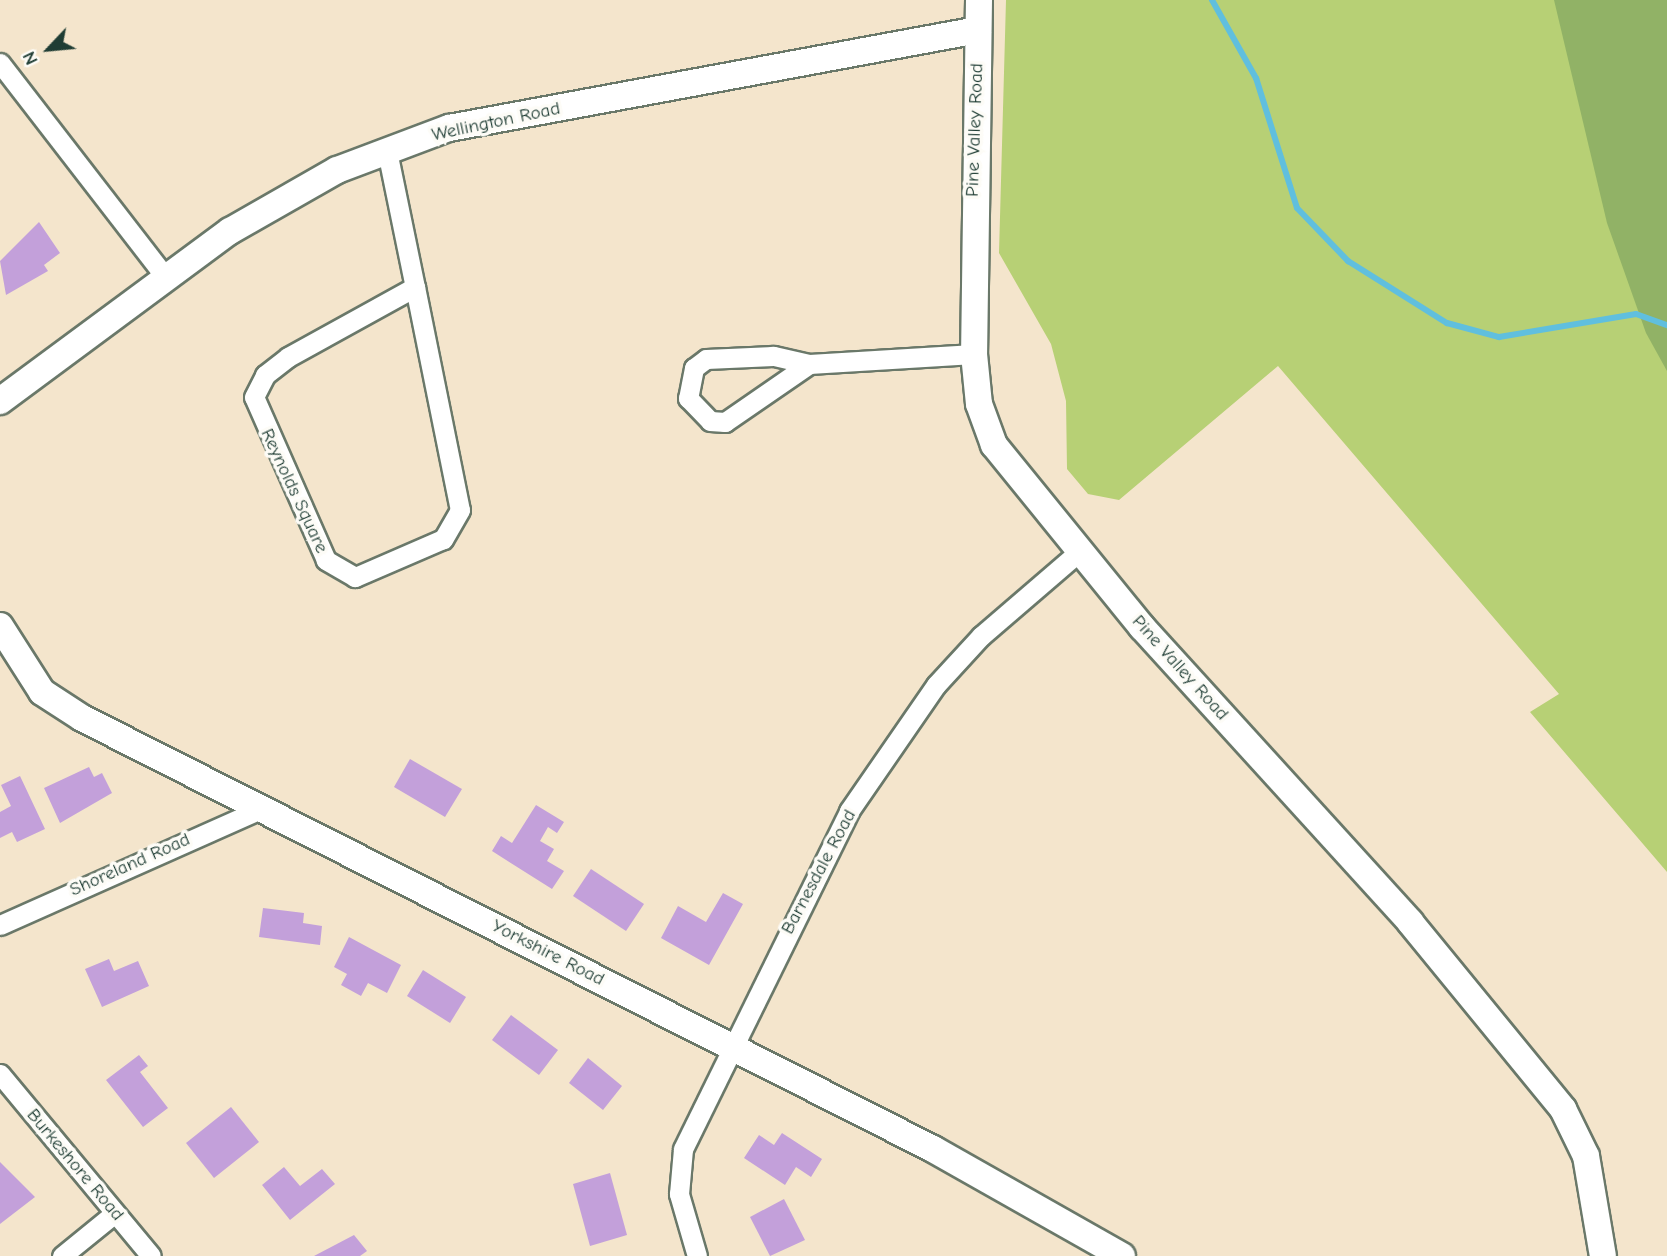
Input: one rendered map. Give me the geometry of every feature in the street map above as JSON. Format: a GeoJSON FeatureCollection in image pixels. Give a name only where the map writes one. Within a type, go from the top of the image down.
{"type":"FeatureCollection","features":[{"type":"Feature","properties":{"kind":"street","name":"Pine Valley Road"},"geometry":{"type":"LineString","coordinates":[[979,0],[974,354],[979,404],[994,445],[1142,627],[1410,922],[1563,1109],[1586,1156],[1602,1256]]}},
{"type":"Feature","properties":{"kind":"street","name":"Wellington Road"},"geometry":{"type":"LineString","coordinates":[[0,401],[230,231],[337,170],[387,151],[449,128],[978,30]]}},
{"type":"Feature","properties":{"kind":"street"},"geometry":{"type":"LineString","coordinates":[[0,63],[166,278]]}},
{"type":"Feature","properties":{"kind":"street","name":"Reynolds Square"},"geometry":{"type":"LineString","coordinates":[[387,151],[415,287],[460,510],[457,524],[443,539],[367,577],[345,575],[326,560],[254,397],[264,375],[288,357],[415,287]]}},
{"type":"Feature","properties":{"kind":"street"},"geometry":{"type":"LineString","coordinates":[[809,364],[725,422],[710,421],[688,398],[694,368],[706,359],[781,357],[809,364],[974,354]]}},
{"type":"Feature","properties":{"kind":"street","name":"Barnesdale Road"},"geometry":{"type":"LineString","coordinates":[[697,1256],[682,1218],[679,1169],[692,1124],[849,811],[900,736],[981,636],[1082,550]]}},
{"type":"Feature","properties":{"kind":"street","name":"Yorkshire Road"},"geometry":{"type":"LineString","coordinates":[[0,626],[42,692],[261,809],[730,1046],[1122,1256]]}},
{"type":"Feature","properties":{"kind":"street","name":"Shoreland Road"},"geometry":{"type":"LineString","coordinates":[[0,925],[261,809]]}},
{"type":"Feature","properties":{"kind":"street","name":"Burkeshore Road"},"geometry":{"type":"LineString","coordinates":[[0,1074],[151,1256]]}},
{"type":"Feature","properties":{"kind":"street"},"geometry":{"type":"LineString","coordinates":[[62,1256],[115,1213]]}},
{"type":"Feature","properties":{"kind":"green space"},"geometry":{"type":"Polygon","coordinates":[[[1006,0],[1667,0],[1667,872],[1530,712],[1559,694],[1278,366],[1119,500],[1088,494],[1067,469],[1066,401],[1051,344],[999,253],[1006,0]]]}},
{"type":"Feature","properties":{"kind":"green space"},"geometry":{"type":"Polygon","coordinates":[[[1554,0],[1667,0],[1667,371],[1646,333],[1607,223],[1554,0]]]}},
{"type":"Feature","properties":{"kind":"building"},"geometry":{"type":"Polygon","coordinates":[[[39,222],[60,253],[44,265],[48,271],[6,295],[0,261],[39,222]]]}},
{"type":"Feature","properties":{"kind":"building"},"geometry":{"type":"Polygon","coordinates":[[[410,759],[462,789],[445,817],[394,787],[410,759]]]}},
{"type":"Feature","properties":{"kind":"building"},"geometry":{"type":"Polygon","coordinates":[[[89,767],[94,777],[102,773],[112,793],[60,823],[44,788],[89,767]]]}},
{"type":"Feature","properties":{"kind":"building"},"geometry":{"type":"Polygon","coordinates":[[[20,776],[45,829],[17,842],[12,832],[0,838],[0,812],[11,806],[1,785],[20,776]]]}},
{"type":"Feature","properties":{"kind":"building"},"geometry":{"type":"Polygon","coordinates":[[[536,805],[564,822],[557,833],[548,827],[540,841],[554,849],[547,861],[564,871],[552,889],[492,851],[501,836],[512,843],[536,805]]]}},
{"type":"Feature","properties":{"kind":"building"},"geometry":{"type":"Polygon","coordinates":[[[591,869],[644,904],[626,931],[573,896],[591,869]]]}},
{"type":"Feature","properties":{"kind":"building"},"geometry":{"type":"Polygon","coordinates":[[[723,893],[743,904],[709,965],[661,938],[678,906],[706,922],[723,893]]]}},
{"type":"Feature","properties":{"kind":"building"},"geometry":{"type":"Polygon","coordinates":[[[263,908],[304,913],[303,923],[322,926],[320,945],[259,937],[263,908]]]}},
{"type":"Feature","properties":{"kind":"building"},"geometry":{"type":"Polygon","coordinates":[[[349,937],[401,965],[387,993],[368,983],[361,996],[341,985],[347,974],[334,967],[349,937]]]}},
{"type":"Feature","properties":{"kind":"building"},"geometry":{"type":"Polygon","coordinates":[[[109,959],[114,971],[138,961],[149,986],[102,1007],[85,969],[109,959]]]}},
{"type":"Feature","properties":{"kind":"building"},"geometry":{"type":"Polygon","coordinates":[[[423,970],[466,997],[450,1023],[407,996],[423,970]]]}},
{"type":"Feature","properties":{"kind":"building"},"geometry":{"type":"Polygon","coordinates":[[[511,1015],[558,1050],[539,1075],[492,1040],[511,1015]]]}},
{"type":"Feature","properties":{"kind":"building"},"geometry":{"type":"Polygon","coordinates":[[[139,1055],[148,1066],[140,1072],[168,1108],[143,1127],[106,1080],[139,1055]]]}},
{"type":"Feature","properties":{"kind":"building"},"geometry":{"type":"Polygon","coordinates":[[[588,1058],[622,1086],[603,1110],[569,1083],[588,1058]]]}},
{"type":"Feature","properties":{"kind":"building"},"geometry":{"type":"Polygon","coordinates":[[[231,1107],[259,1142],[214,1178],[186,1143],[231,1107]]]}},
{"type":"Feature","properties":{"kind":"building"},"geometry":{"type":"Polygon","coordinates":[[[782,1133],[822,1159],[811,1177],[796,1167],[785,1185],[744,1158],[759,1135],[774,1145],[782,1133]]]}},
{"type":"Feature","properties":{"kind":"building"},"geometry":{"type":"Polygon","coordinates":[[[0,1162],[35,1197],[0,1224],[0,1162]]]}},
{"type":"Feature","properties":{"kind":"building"},"geometry":{"type":"Polygon","coordinates":[[[284,1167],[300,1186],[322,1169],[335,1184],[290,1220],[262,1185],[284,1167]]]}},
{"type":"Feature","properties":{"kind":"building"},"geometry":{"type":"Polygon","coordinates":[[[610,1173],[627,1235],[590,1246],[573,1184],[610,1173]]]}},
{"type":"Feature","properties":{"kind":"building"},"geometry":{"type":"Polygon","coordinates":[[[784,1199],[805,1240],[770,1256],[750,1217],[784,1199]]]}},
{"type":"Feature","properties":{"kind":"building"},"geometry":{"type":"Polygon","coordinates":[[[354,1235],[367,1251],[360,1256],[314,1256],[354,1235]]]}},
{"type":"Feature","properties":{"kind":"waterway"},"geometry":{"type":"LineString","coordinates":[[1212,0],[1256,78],[1297,208],[1348,261],[1447,323],[1499,337],[1636,314],[1667,325]]}}]}
